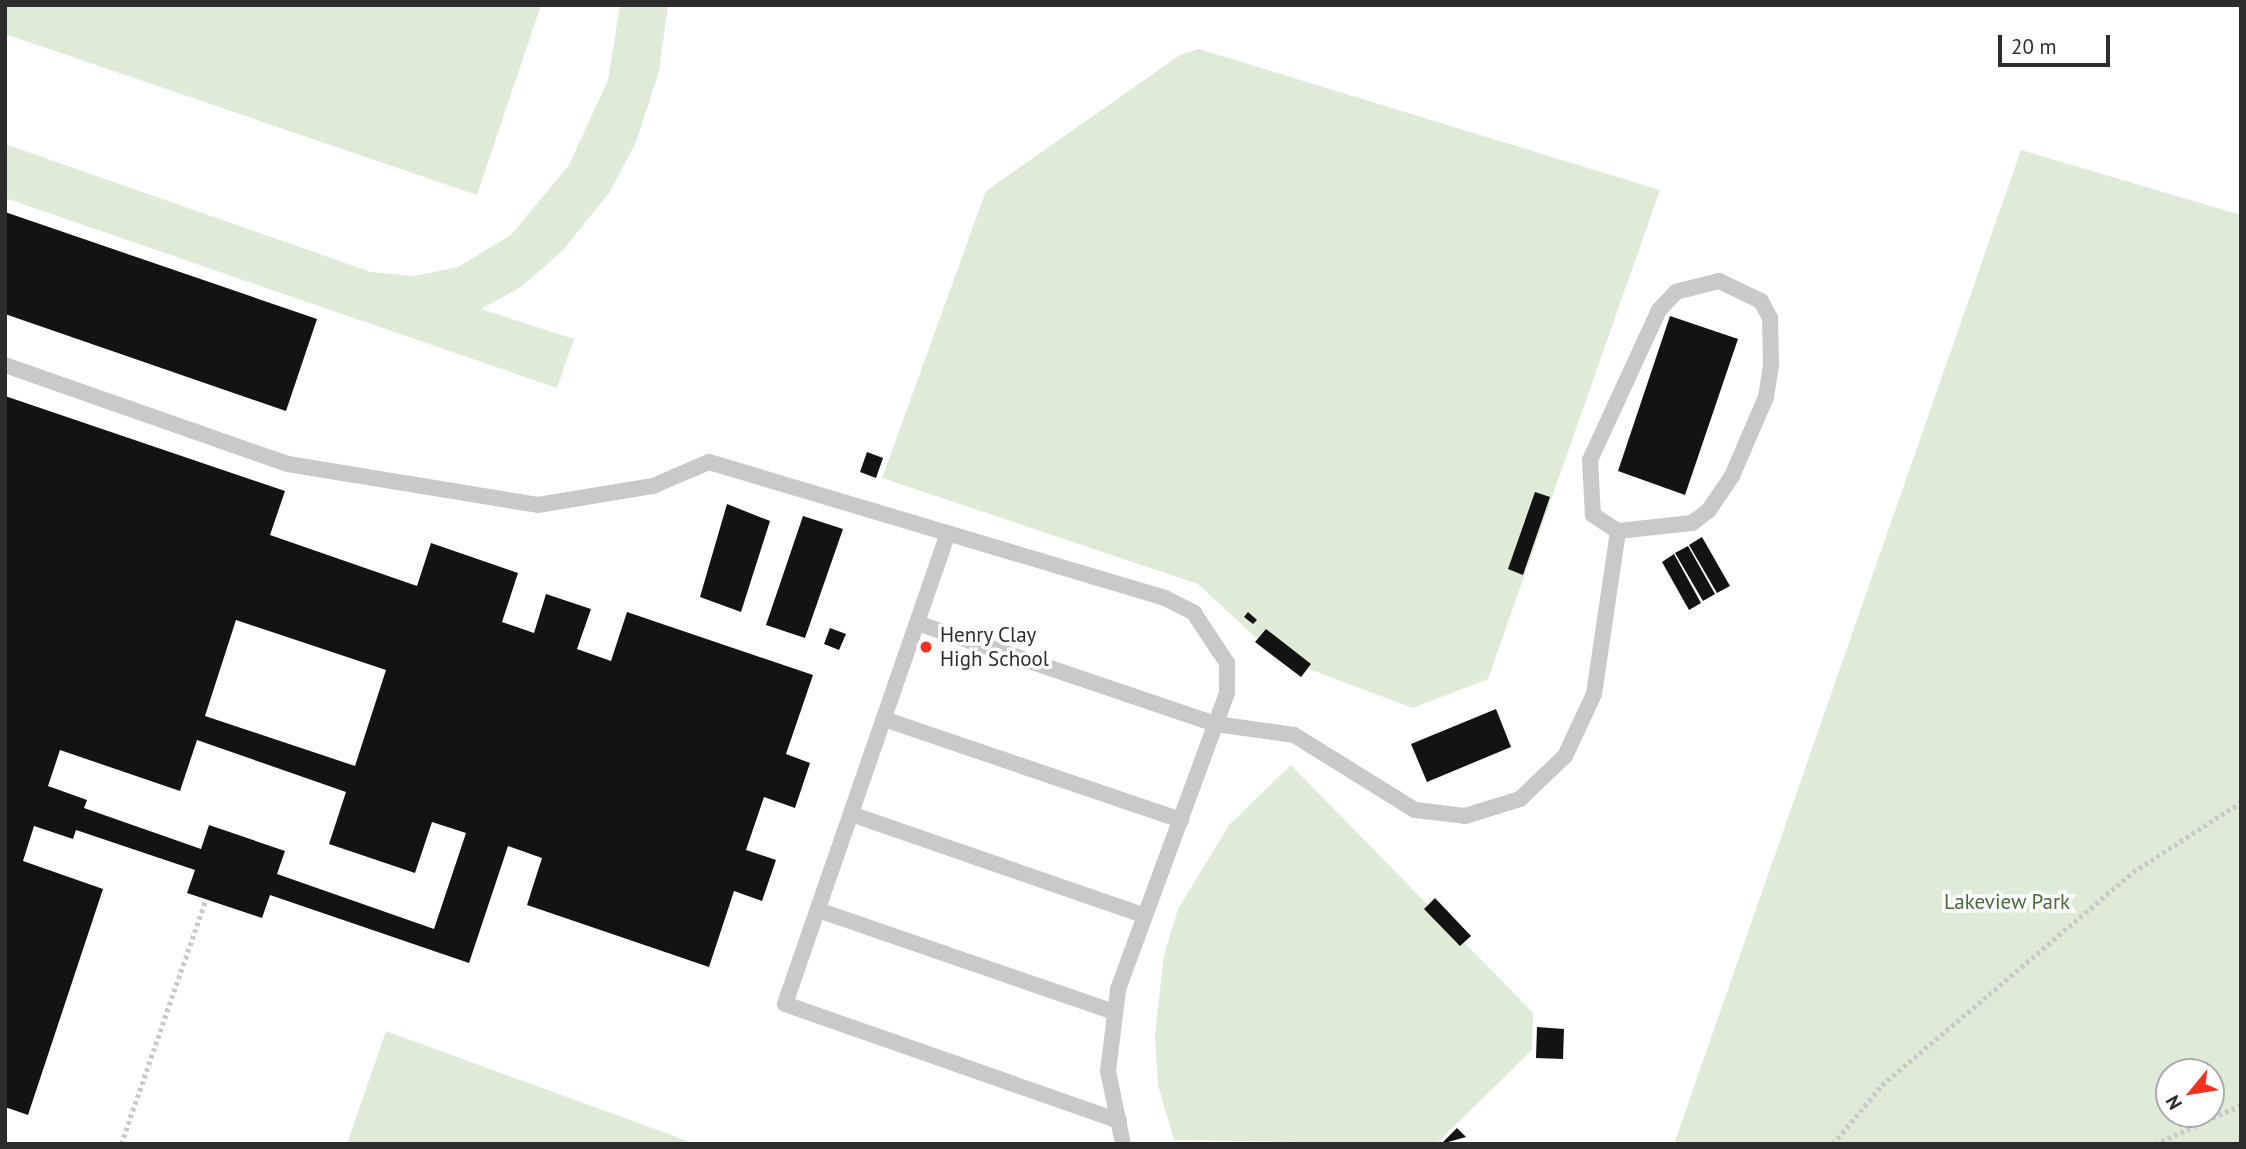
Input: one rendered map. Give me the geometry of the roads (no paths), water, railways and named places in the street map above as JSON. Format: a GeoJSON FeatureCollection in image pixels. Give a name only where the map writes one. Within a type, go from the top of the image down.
{"type":"FeatureCollection","features":[{"type":"Feature","properties":{"kind":"lane"},"geometry":{"type":"LineString","coordinates":[[1719,281],[1762,301],[1770,318],[1771,365],[1766,397],[1731,476],[1709,510],[1692,523],[1618,531],[1593,515],[1590,460],[1659,310],[1676,292],[1719,281]]}},
{"type":"Feature","properties":{"kind":"lane"},"geometry":{"type":"LineString","coordinates":[[5,365],[288,464],[538,505],[653,486],[709,462],[1165,597],[1194,613],[1227,663],[1227,693],[1145,916],[1115,1012],[1108,1071],[1123,1144]]}},
{"type":"Feature","properties":{"kind":"lane"},"geometry":{"type":"LineString","coordinates":[[918,623],[1216,724],[1294,735],[1415,810],[1465,817],[1520,799],[1565,756],[1594,694],[1618,531]]}},
{"type":"Feature","properties":{"kind":"lane"},"geometry":{"type":"LineString","coordinates":[[948,533],[786,1004],[1119,1121]]}},
{"type":"Feature","properties":{"kind":"lane"},"geometry":{"type":"LineString","coordinates":[[884,719],[1181,820]]}},
{"type":"Feature","properties":{"kind":"lane"},"geometry":{"type":"LineString","coordinates":[[851,814],[1145,916]]}},
{"type":"Feature","properties":{"kind":"lane"},"geometry":{"type":"LineString","coordinates":[[818,910],[1115,1012]]}},
{"type":"Feature","properties":{"kind":"place","name":"Henry Clay High School"},"geometry":{"type":"Point","coordinates":[926,647]}},
{"type":"Feature","properties":{"kind":"park label","name":"Lakeview Park"},"geometry":{"type":"Point","coordinates":[2007,902]}}]}
